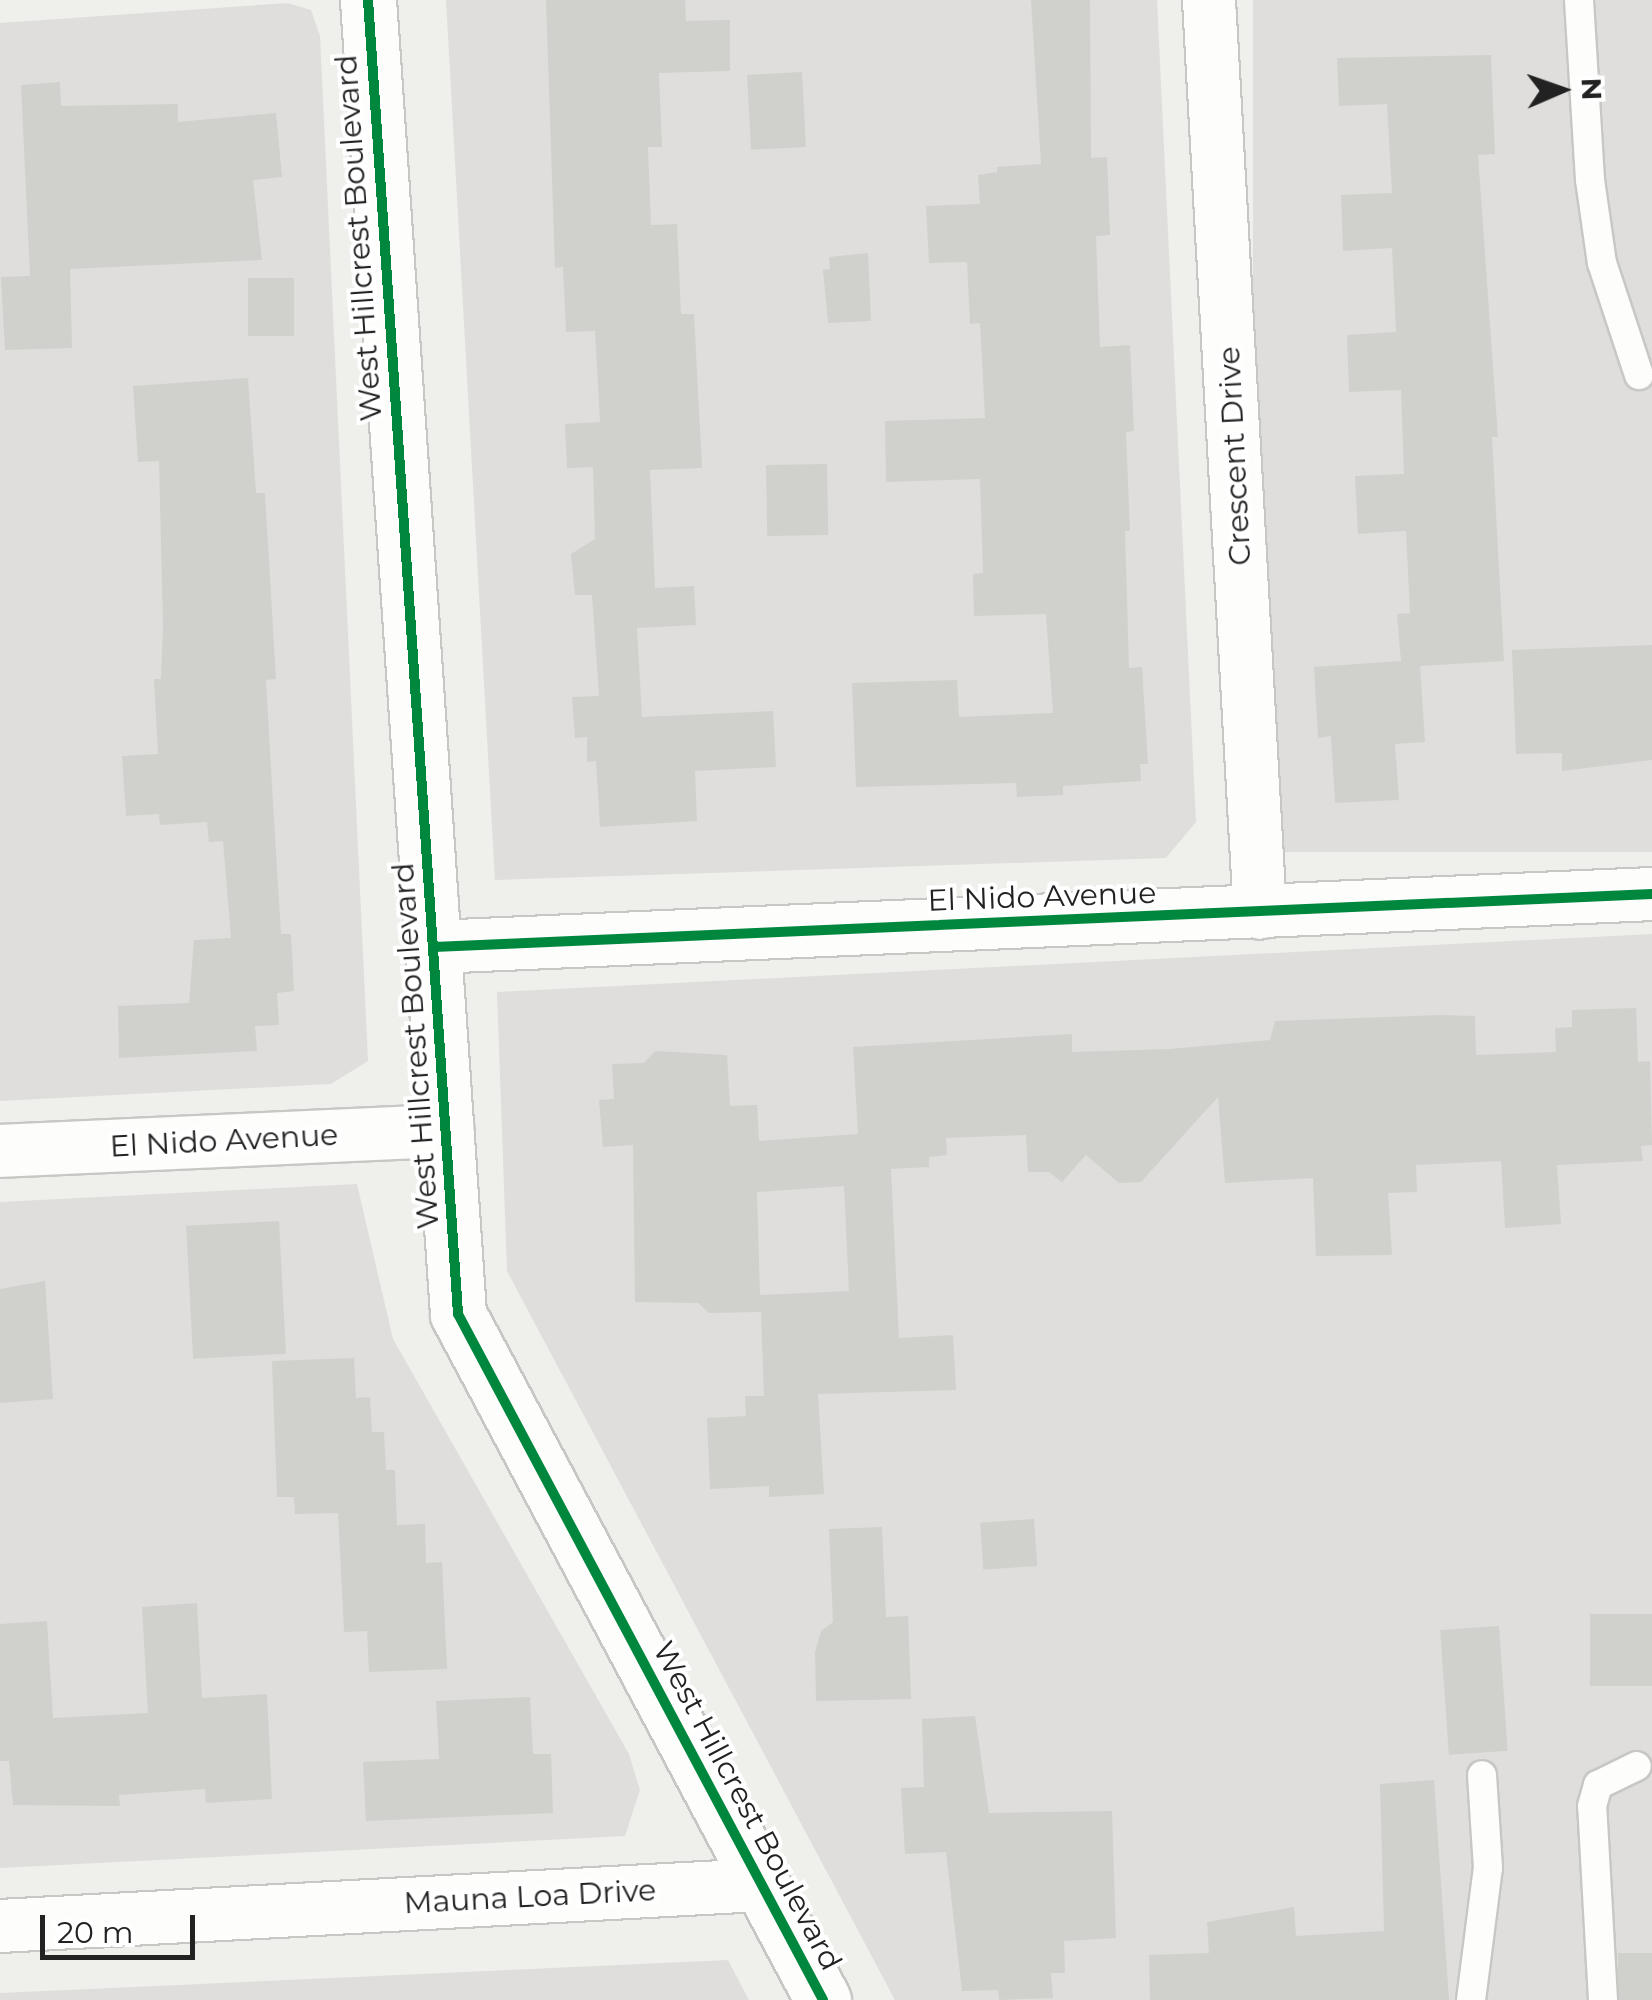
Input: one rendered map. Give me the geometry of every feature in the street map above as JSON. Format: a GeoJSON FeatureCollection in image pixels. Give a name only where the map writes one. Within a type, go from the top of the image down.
{"type":"FeatureCollection","features":[{"type":"Feature","properties":{"kind":"street","name":"West Hillcrest Boulevard"},"geometry":{"type":"LineString","coordinates":[[368,0],[458,1314],[823,2000]]}},
{"type":"Feature","properties":{"kind":"street","name":"Crescent Drive"},"geometry":{"type":"LineString","coordinates":[[1209,0],[1260,913]]}},
{"type":"Feature","properties":{"kind":"street","name":"El Nido Avenue"},"geometry":{"type":"LineString","coordinates":[[434,947],[1652,894]]}},
{"type":"Feature","properties":{"kind":"street","name":"El Nido Avenue"},"geometry":{"type":"LineString","coordinates":[[0,1151],[448,1131]]}},
{"type":"Feature","properties":{"kind":"street","name":"Mauna Loa Drive"},"geometry":{"type":"LineString","coordinates":[[0,1926],[760,1884]]}},
{"type":"Feature","properties":{"kind":"lane"},"geometry":{"type":"LineString","coordinates":[[1579,0],[1590,180],[1602,263],[1638,375]]}},
{"type":"Feature","properties":{"kind":"lane"},"geometry":{"type":"LineString","coordinates":[[1603,2000],[1592,1806],[1598,1786],[1636,1766]]}},
{"type":"Feature","properties":{"kind":"lane"},"geometry":{"type":"LineString","coordinates":[[1471,2000],[1488,1868],[1482,1775]]}},
{"type":"Feature","properties":{"kind":"shaded area"},"geometry":{"type":"Polygon","coordinates":[[[446,0],[1157,0],[1196,822],[1166,858],[495,880],[446,0]]]}},
{"type":"Feature","properties":{"kind":"shaded area"},"geometry":{"type":"Polygon","coordinates":[[[1253,0],[1652,0],[1652,852],[1253,852],[1253,0]]]}},
{"type":"Feature","properties":{"kind":"shaded area"},"geometry":{"type":"Polygon","coordinates":[[[287,3],[311,10],[320,36],[368,1061],[331,1084],[0,1101],[0,23],[287,3]]]}},
{"type":"Feature","properties":{"kind":"shaded area"},"geometry":{"type":"Polygon","coordinates":[[[1652,934],[1652,2000],[895,2000],[507,1271],[497,992],[1652,934]]]}},
{"type":"Feature","properties":{"kind":"shaded area"},"geometry":{"type":"Polygon","coordinates":[[[357,1184],[393,1339],[629,1754],[640,1790],[625,1836],[0,1868],[0,1202],[357,1184]]]}},
{"type":"Feature","properties":{"kind":"shaded area"},"geometry":{"type":"Polygon","coordinates":[[[728,1960],[749,2000],[0,2000],[0,1993],[728,1960]]]}},
{"type":"Feature","properties":{"kind":"building"},"geometry":{"type":"Polygon","coordinates":[[[546,0],[685,0],[686,21],[730,20],[730,71],[659,73],[662,147],[648,147],[651,225],[677,224],[681,314],[694,314],[702,468],[650,470],[655,588],[694,586],[696,625],[637,628],[642,717],[773,711],[776,767],[695,771],[697,821],[600,827],[596,761],[587,762],[587,737],[575,738],[572,697],[599,696],[592,595],[575,595],[571,554],[595,539],[593,467],[567,468],[565,424],[600,422],[595,331],[566,332],[563,267],[555,268],[546,0]]]}},
{"type":"Feature","properties":{"kind":"building"},"geometry":{"type":"Polygon","coordinates":[[[1031,0],[1090,0],[1091,158],[1107,157],[1110,235],[1096,236],[1100,347],[1130,345],[1134,431],[1126,432],[1130,531],[1125,531],[1129,668],[1142,667],[1148,764],[1140,764],[1141,781],[1063,786],[1063,795],[1017,797],[1016,783],[856,787],[852,683],[957,680],[959,717],[1053,713],[1046,614],[974,616],[973,574],[983,573],[980,479],[886,482],[885,421],[985,418],[980,323],[970,324],[967,262],[929,263],[926,206],[980,204],[978,175],[997,172],[997,167],[1041,164],[1031,0]]]}},
{"type":"Feature","properties":{"kind":"building"},"geometry":{"type":"Polygon","coordinates":[[[1491,55],[1495,154],[1478,155],[1498,437],[1492,437],[1504,661],[1420,666],[1425,742],[1395,744],[1399,800],[1335,803],[1331,736],[1318,738],[1314,667],[1401,661],[1397,614],[1410,613],[1406,531],[1358,534],[1355,476],[1404,474],[1401,390],[1349,392],[1347,335],[1396,332],[1392,248],[1343,251],[1341,195],[1392,193],[1387,104],[1339,106],[1337,58],[1491,55]]]}},
{"type":"Feature","properties":{"kind":"building"},"geometry":{"type":"Polygon","coordinates":[[[802,72],[806,147],[751,150],[747,75],[802,72]]]}},
{"type":"Feature","properties":{"kind":"building"},"geometry":{"type":"Polygon","coordinates":[[[60,82],[61,106],[178,104],[178,122],[276,113],[282,177],[253,180],[262,260],[70,269],[72,348],[5,350],[1,277],[30,276],[21,85],[60,82]]]}},
{"type":"Feature","properties":{"kind":"building"},"geometry":{"type":"Polygon","coordinates":[[[868,253],[871,321],[828,323],[823,270],[830,269],[829,257],[868,253]]]}},
{"type":"Feature","properties":{"kind":"building"},"geometry":{"type":"Polygon","coordinates":[[[248,278],[294,278],[294,336],[248,336],[248,278]]]}},
{"type":"Feature","properties":{"kind":"building"},"geometry":{"type":"Polygon","coordinates":[[[248,378],[256,493],[265,493],[276,679],[266,680],[281,934],[291,934],[294,991],[277,993],[279,1025],[255,1026],[257,1051],[119,1058],[118,1006],[189,1003],[194,940],[231,938],[223,841],[209,842],[207,822],[160,825],[159,814],[126,816],[122,756],[158,754],[154,679],[161,679],[163,626],[159,461],[138,462],[133,386],[248,378]]]}},
{"type":"Feature","properties":{"kind":"building"},"geometry":{"type":"Polygon","coordinates":[[[827,464],[828,535],[767,536],[766,465],[827,464]]]}},
{"type":"Feature","properties":{"kind":"building"},"geometry":{"type":"Polygon","coordinates":[[[1652,645],[1652,760],[1562,771],[1562,753],[1516,754],[1512,650],[1652,645]]]}},
{"type":"Feature","properties":{"kind":"building"},"geometry":{"type":"Polygon","coordinates":[[[1636,1008],[1638,1062],[1650,1061],[1652,1145],[1641,1146],[1643,1161],[1557,1165],[1561,1224],[1505,1228],[1501,1161],[1416,1165],[1417,1192],[1388,1193],[1392,1255],[1316,1256],[1313,1178],[1225,1183],[1218,1097],[1141,1182],[1119,1183],[1086,1155],[1062,1182],[1049,1172],[1028,1172],[1026,1135],[946,1138],[947,1155],[929,1157],[929,1167],[891,1169],[899,1338],[953,1335],[956,1390],[818,1394],[824,1494],[769,1497],[769,1486],[710,1489],[707,1418],[746,1416],[745,1396],[764,1396],[761,1312],[709,1313],[698,1303],[635,1302],[633,1145],[603,1147],[599,1100],[614,1099],[612,1064],[644,1063],[655,1051],[727,1055],[730,1106],[757,1105],[759,1141],[858,1134],[853,1047],[1072,1034],[1072,1052],[1170,1049],[1270,1040],[1275,1021],[1441,1015],[1475,1016],[1476,1055],[1556,1052],[1555,1028],[1572,1027],[1572,1010],[1636,1008]],[[844,1186],[757,1192],[760,1295],[849,1291],[844,1186]]]}},
{"type":"Feature","properties":{"kind":"building"},"geometry":{"type":"Polygon","coordinates":[[[279,1221],[286,1354],[193,1359],[186,1226],[279,1221]]]}},
{"type":"Feature","properties":{"kind":"building"},"geometry":{"type":"Polygon","coordinates":[[[45,1281],[53,1399],[0,1403],[0,1289],[45,1281]]]}},
{"type":"Feature","properties":{"kind":"building"},"geometry":{"type":"Polygon","coordinates":[[[354,1358],[356,1398],[370,1397],[372,1432],[384,1432],[386,1470],[395,1470],[397,1525],[425,1524],[426,1563],[442,1562],[447,1669],[369,1672],[367,1631],[344,1632],[338,1513],[295,1514],[294,1497],[277,1497],[272,1361],[354,1358]]]}},
{"type":"Feature","properties":{"kind":"building"},"geometry":{"type":"Polygon","coordinates":[[[1034,1519],[1037,1566],[983,1570],[980,1523],[1034,1519]]]}},
{"type":"Feature","properties":{"kind":"building"},"geometry":{"type":"Polygon","coordinates":[[[882,1527],[886,1617],[908,1616],[911,1699],[816,1701],[815,1652],[821,1631],[833,1622],[829,1529],[882,1527]]]}},
{"type":"Feature","properties":{"kind":"building"},"geometry":{"type":"Polygon","coordinates":[[[197,1603],[202,1698],[267,1694],[272,1799],[206,1803],[205,1789],[119,1795],[120,1806],[13,1805],[9,1761],[0,1761],[0,1624],[47,1621],[53,1718],[148,1713],[142,1607],[197,1603]]]}},
{"type":"Feature","properties":{"kind":"building"},"geometry":{"type":"Polygon","coordinates":[[[1590,1614],[1652,1614],[1652,1686],[1590,1686],[1590,1614]]]}},
{"type":"Feature","properties":{"kind":"building"},"geometry":{"type":"Polygon","coordinates":[[[1499,1626],[1508,1751],[1449,1755],[1440,1630],[1499,1626]]]}},
{"type":"Feature","properties":{"kind":"building"},"geometry":{"type":"Polygon","coordinates":[[[530,1697],[533,1754],[551,1754],[553,1813],[366,1821],[363,1762],[439,1759],[436,1701],[530,1697]]]}},
{"type":"Feature","properties":{"kind":"building"},"geometry":{"type":"Polygon","coordinates":[[[975,1716],[989,1813],[1112,1811],[1116,1938],[1064,1941],[1065,1973],[1051,1973],[1053,1998],[999,2000],[998,1990],[962,1991],[946,1852],[905,1854],[901,1788],[924,1787],[922,1719],[975,1716]]]}},
{"type":"Feature","properties":{"kind":"building"},"geometry":{"type":"Polygon","coordinates":[[[1434,1780],[1449,2000],[1150,2000],[1149,1955],[1209,1953],[1207,1922],[1294,1907],[1296,1936],[1384,1931],[1380,1784],[1434,1780]]]}},
{"type":"Feature","properties":{"kind":"building"},"geometry":{"type":"Polygon","coordinates":[[[1618,1953],[1652,1953],[1652,2000],[1618,2000],[1618,1953]]]}},
{"type":"Feature","properties":{"kind":"cycle path"},"geometry":{"type":"LineString","coordinates":[[368,0],[458,1314],[823,2000]]}},
{"type":"Feature","properties":{"kind":"cycle path"},"geometry":{"type":"LineString","coordinates":[[434,947],[1652,894]]}}]}
